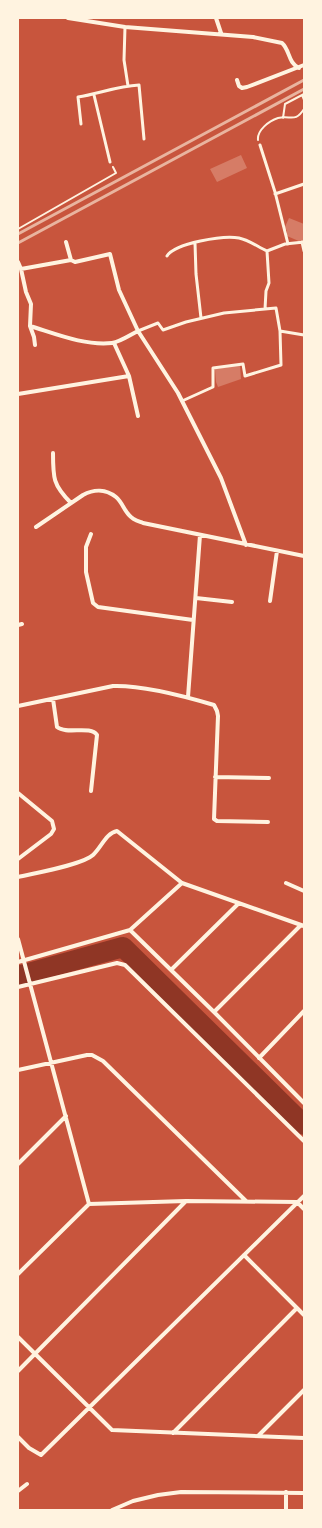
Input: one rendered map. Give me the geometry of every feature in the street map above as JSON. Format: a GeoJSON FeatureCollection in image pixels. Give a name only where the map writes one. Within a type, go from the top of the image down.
{"type":"FeatureCollection","features":[{"type":"Feature","properties":{"kind":"street"},"geometry":{"type":"LineString","coordinates":[[68,18],[125,27],[221,33],[253,37],[282,43],[285,46],[292,64],[299,68]]}},
{"type":"Feature","properties":{"kind":"street"},"geometry":{"type":"LineString","coordinates":[[216,18],[221,33]]}},
{"type":"Feature","properties":{"kind":"street"},"geometry":{"type":"LineString","coordinates":[[237,80],[238,86],[242,88],[247,87],[304,65]]}},
{"type":"Feature","properties":{"kind":"street"},"geometry":{"type":"LineString","coordinates":[[66,242],[71,260]]}},
{"type":"Feature","properties":{"kind":"street"},"geometry":{"type":"LineString","coordinates":[[21,269],[71,260],[74,262],[110,254],[119,290],[138,331],[182,401],[221,478],[246,545]]}},
{"type":"Feature","properties":{"kind":"street"},"geometry":{"type":"LineString","coordinates":[[18,262],[30,304],[30,326],[35,345]]}},
{"type":"Feature","properties":{"kind":"street"},"geometry":{"type":"LineString","coordinates":[[30,326],[87,342],[114,343],[138,331]]}},
{"type":"Feature","properties":{"kind":"street"},"geometry":{"type":"LineString","coordinates":[[114,343],[129,376],[138,416]]}},
{"type":"Feature","properties":{"kind":"street"},"geometry":{"type":"LineString","coordinates":[[18,394],[129,376]]}},
{"type":"Feature","properties":{"kind":"street"},"geometry":{"type":"LineString","coordinates":[[53,453],[55,483],[62,494],[71,503]]}},
{"type":"Feature","properties":{"kind":"street"},"geometry":{"type":"LineString","coordinates":[[36,527],[89,492],[106,491],[116,497],[134,520],[143,523],[277,552],[304,556]]}},
{"type":"Feature","properties":{"kind":"street"},"geometry":{"type":"LineString","coordinates":[[91,534],[86,547],[86,572],[93,602],[98,607],[193,620]]}},
{"type":"Feature","properties":{"kind":"street"},"geometry":{"type":"LineString","coordinates":[[188,697],[200,536]]}},
{"type":"Feature","properties":{"kind":"street"},"geometry":{"type":"LineString","coordinates":[[270,601],[277,552]]}},
{"type":"Feature","properties":{"kind":"street"},"geometry":{"type":"LineString","coordinates":[[196,598],[232,602]]}},
{"type":"Feature","properties":{"kind":"street"},"geometry":{"type":"LineString","coordinates":[[18,706],[113,686],[127,686],[188,697],[214,705],[217,711],[214,819],[217,821],[268,822]]}},
{"type":"Feature","properties":{"kind":"street"},"geometry":{"type":"LineString","coordinates":[[53,699],[57,727],[63,730],[91,731],[97,735],[91,791]]}},
{"type":"Feature","properties":{"kind":"street"},"geometry":{"type":"LineString","coordinates":[[214,777],[269,778]]}},
{"type":"Feature","properties":{"kind":"street"},"geometry":{"type":"LineString","coordinates":[[18,793],[49,818],[52,821],[54,829],[51,834],[18,859]]}},
{"type":"Feature","properties":{"kind":"street"},"geometry":{"type":"LineString","coordinates":[[18,877],[83,861],[94,854],[110,834],[117,831],[182,883],[303,925],[214,1012]]}},
{"type":"Feature","properties":{"kind":"street"},"geometry":{"type":"LineString","coordinates":[[18,962],[130,930],[182,883]]}},
{"type":"Feature","properties":{"kind":"street"},"geometry":{"type":"LineString","coordinates":[[286,883],[304,891]]}},
{"type":"Feature","properties":{"kind":"street"},"geometry":{"type":"LineString","coordinates":[[171,970],[240,903]]}},
{"type":"Feature","properties":{"kind":"street"},"geometry":{"type":"LineString","coordinates":[[130,930],[304,1103]]}},
{"type":"Feature","properties":{"kind":"street"},"geometry":{"type":"LineString","coordinates":[[18,939],[89,1204]]}},
{"type":"Feature","properties":{"kind":"street"},"geometry":{"type":"LineString","coordinates":[[18,987],[30,981],[117,963],[125,964],[304,1141]]}},
{"type":"Feature","properties":{"kind":"street"},"geometry":{"type":"LineString","coordinates":[[259,1058],[304,1011]]}},
{"type":"Feature","properties":{"kind":"street"},"geometry":{"type":"LineString","coordinates":[[18,1070],[87,1055],[92,1055],[103,1061],[246,1202]]}},
{"type":"Feature","properties":{"kind":"street"},"geometry":{"type":"LineString","coordinates":[[18,1164],[66,1116]]}},
{"type":"Feature","properties":{"kind":"street"},"geometry":{"type":"LineString","coordinates":[[18,1437],[29,1448],[41,1455],[304,1196]]}},
{"type":"Feature","properties":{"kind":"street"},"geometry":{"type":"LineString","coordinates":[[18,1371],[186,1201]]}},
{"type":"Feature","properties":{"kind":"street"},"geometry":{"type":"LineString","coordinates":[[18,1274],[89,1204],[186,1201],[297,1202],[304,1209]]}},
{"type":"Feature","properties":{"kind":"street"},"geometry":{"type":"LineString","coordinates":[[244,1255],[304,1315]]}},
{"type":"Feature","properties":{"kind":"street"},"geometry":{"type":"LineString","coordinates":[[173,1433],[297,1308]]}},
{"type":"Feature","properties":{"kind":"street"},"geometry":{"type":"LineString","coordinates":[[18,1337],[112,1430],[304,1438]]}},
{"type":"Feature","properties":{"kind":"street"},"geometry":{"type":"LineString","coordinates":[[258,1436],[304,1390]]}},
{"type":"Feature","properties":{"kind":"street"},"geometry":{"type":"LineString","coordinates":[[18,1491],[27,1484]]}},
{"type":"Feature","properties":{"kind":"street"},"geometry":{"type":"LineString","coordinates":[[112,1510],[133,1501],[158,1495],[181,1492],[304,1493]]}},
{"type":"Feature","properties":{"kind":"street"},"geometry":{"type":"LineString","coordinates":[[286,1492],[286,1510]]}},
{"type":"Feature","properties":{"kind":"lane"},"geometry":{"type":"LineString","coordinates":[[125,27],[124,60],[128,86]]}},
{"type":"Feature","properties":{"kind":"lane"},"geometry":{"type":"LineString","coordinates":[[81,124],[78,97],[94,95],[110,89],[138,85],[144,139]]}},
{"type":"Feature","properties":{"kind":"lane"},"geometry":{"type":"LineString","coordinates":[[94,95],[110,162]]}},
{"type":"Feature","properties":{"kind":"lane"},"geometry":{"type":"LineString","coordinates":[[260,145],[288,244]]}},
{"type":"Feature","properties":{"kind":"lane"},"geometry":{"type":"LineString","coordinates":[[275,194],[304,184]]}},
{"type":"Feature","properties":{"kind":"lane"},"geometry":{"type":"LineString","coordinates":[[167,256],[176,248],[214,238],[238,238],[267,251],[288,244],[303,242],[304,252]]}},
{"type":"Feature","properties":{"kind":"lane"},"geometry":{"type":"LineString","coordinates":[[195,243],[196,274],[201,318]]}},
{"type":"Feature","properties":{"kind":"lane"},"geometry":{"type":"LineString","coordinates":[[265,309],[266,291],[269,283],[267,251]]}},
{"type":"Feature","properties":{"kind":"lane"},"geometry":{"type":"LineString","coordinates":[[138,331],[158,323],[163,330],[201,318],[224,313],[276,308],[280,331],[281,365],[245,376],[243,364],[213,368],[213,387],[182,401]]}},
{"type":"Feature","properties":{"kind":"lane"},"geometry":{"type":"LineString","coordinates":[[280,331],[304,335]]}},
{"type":"Feature","properties":{"kind":"path"},"geometry":{"type":"LineString","coordinates":[[283,118],[285,104],[303,94],[304,100]]}},
{"type":"Feature","properties":{"kind":"path"},"geometry":{"type":"LineString","coordinates":[[260,145],[257,139],[261,129],[278,118],[292,118],[300,116],[304,109]]}},
{"type":"Feature","properties":{"kind":"path"},"geometry":{"type":"LineString","coordinates":[[18,229],[116,173],[110,162]]}},
{"type":"Feature","properties":{"kind":"building"},"geometry":{"type":"Polygon","coordinates":[[[241,155],[247,168],[217,182],[210,169],[241,155]]]}},
{"type":"Feature","properties":{"kind":"building"},"geometry":{"type":"Polygon","coordinates":[[[289,218],[304,224],[304,241],[301,242],[287,236],[287,230],[284,229],[289,218]]]}},
{"type":"Feature","properties":{"kind":"building"},"geometry":{"type":"Polygon","coordinates":[[[240,365],[241,379],[218,387],[215,369],[240,365]]]}},
{"type":"Feature","properties":{"kind":"waterway"},"geometry":{"type":"LineString","coordinates":[[18,976],[123,947],[304,1125]]}},
{"type":"Feature","properties":{"kind":"railway"},"geometry":{"type":"LineString","coordinates":[[18,234],[304,80]]}},
{"type":"Feature","properties":{"kind":"railway"},"geometry":{"type":"LineString","coordinates":[[18,243],[304,89]]}}]}
